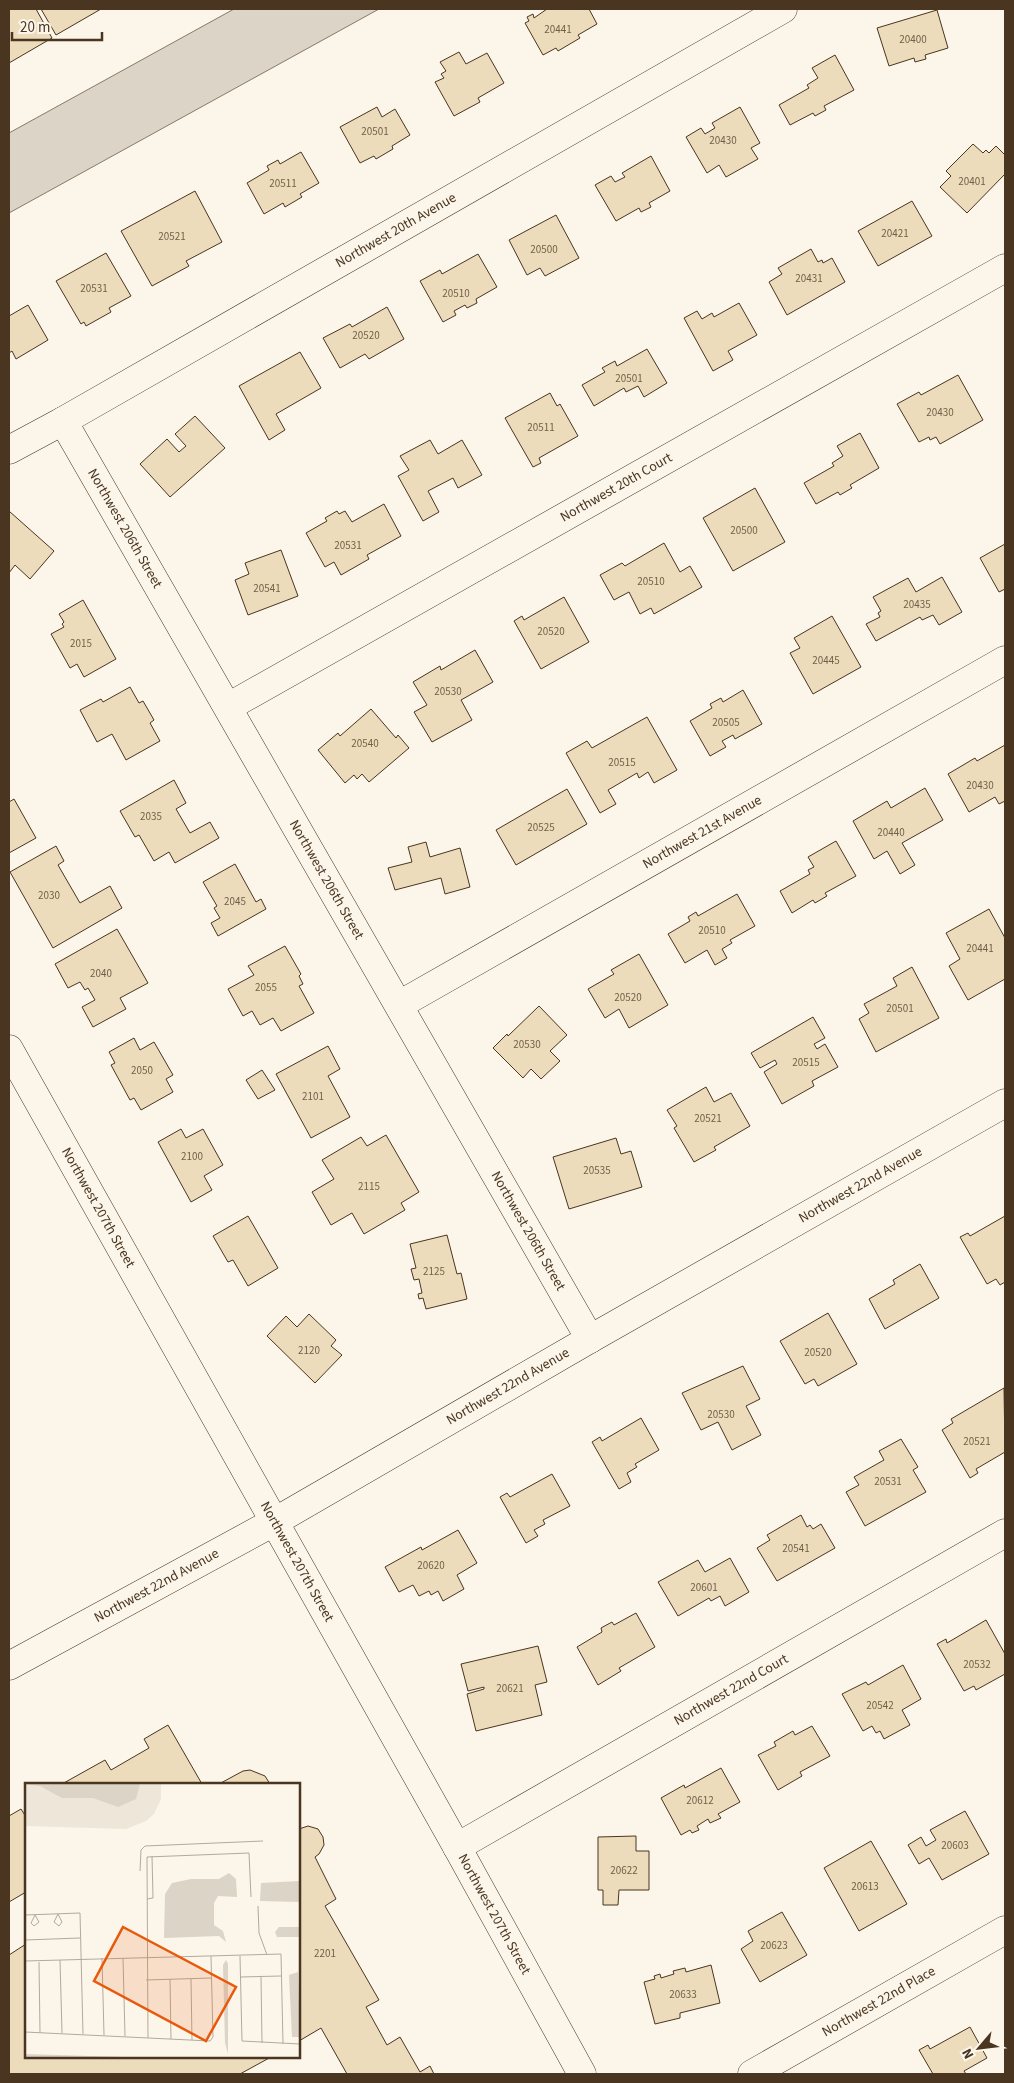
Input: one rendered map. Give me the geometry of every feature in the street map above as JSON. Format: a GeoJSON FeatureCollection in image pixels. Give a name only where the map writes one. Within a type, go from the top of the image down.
{"type":"FeatureCollection","features":[{"type":"Feature","properties":{"kind":"street","name":"Northwest 20th Avenue"},"geometry":{"type":"LineString","coordinates":[[9,450],[64,421],[783,9]]}},
{"type":"Feature","properties":{"kind":"street","name":"Northwest 20th Court"},"geometry":{"type":"LineString","coordinates":[[228,707],[1005,268]]}},
{"type":"Feature","properties":{"kind":"street","name":"Northwest 206th Street"},"geometry":{"type":"LineString","coordinates":[[64,421],[590,1339]]}},
{"type":"Feature","properties":{"kind":"street","name":"Northwest 21st Avenue"},"geometry":{"type":"LineString","coordinates":[[399,1005],[1005,660]]}},
{"type":"Feature","properties":{"kind":"street","name":"Northwest 207th Street"},"geometry":{"type":"LineString","coordinates":[[9,1049],[457,1847],[582,2074]]}},
{"type":"Feature","properties":{"kind":"street","name":"Northwest 22nd Avenue"},"geometry":{"type":"LineString","coordinates":[[9,1666],[274,1522],[590,1339],[1005,1103]]}},
{"type":"Feature","properties":{"kind":"street","name":"Northwest 22nd Court"},"geometry":{"type":"LineString","coordinates":[[457,1847],[1005,1532]]}},
{"type":"Feature","properties":{"kind":"street","name":"Northwest 22nd Place"},"geometry":{"type":"LineString","coordinates":[[752,2074],[1005,1930]]}},
{"type":"Feature","properties":{"kind":"shaded area"},"geometry":{"type":"Polygon","coordinates":[[[234,9],[379,9],[9,213],[9,133],[234,9]]]}},
{"type":"Feature","properties":{"kind":"building"},"geometry":{"type":"Polygon","coordinates":[[[9,9],[36,9],[52,38],[9,63],[9,9]]]}},
{"type":"Feature","properties":{"kind":"building"},"geometry":{"type":"Polygon","coordinates":[[[41,9],[101,9],[56,35],[41,9]]]}},
{"type":"Feature","properties":{"kind":"building"},"geometry":{"type":"Polygon","coordinates":[[[547,9],[589,9],[597,24],[578,35],[580,38],[558,51],[556,48],[543,55],[525,23],[529,21],[527,17],[533,14],[534,18],[547,9]]]}},
{"type":"Feature","properties":{"kind":"building"},"geometry":{"type":"Polygon","coordinates":[[[937,10],[948,48],[925,55],[926,59],[915,62],[914,58],[889,66],[877,28],[937,10]]]}},
{"type":"Feature","properties":{"kind":"building"},"geometry":{"type":"Polygon","coordinates":[[[459,52],[466,64],[487,53],[504,83],[478,98],[480,102],[454,116],[435,82],[444,78],[441,74],[446,71],[440,62],[459,52]]]}},
{"type":"Feature","properties":{"kind":"building"},"geometry":{"type":"Polygon","coordinates":[[[835,55],[854,90],[824,106],[826,110],[815,116],[813,113],[790,125],[779,105],[809,88],[807,85],[818,78],[812,68],[835,55]]]}},
{"type":"Feature","properties":{"kind":"building"},"geometry":{"type":"Polygon","coordinates":[[[377,107],[382,117],[395,109],[410,135],[392,146],[393,149],[376,159],[374,156],[360,163],[340,127],[377,107]]]}},
{"type":"Feature","properties":{"kind":"building"},"geometry":{"type":"Polygon","coordinates":[[[740,107],[760,143],[751,148],[758,159],[726,177],[719,165],[707,173],[686,137],[701,128],[705,134],[715,128],[712,123],[740,107]]]}},
{"type":"Feature","properties":{"kind":"building"},"geometry":{"type":"Polygon","coordinates":[[[973,144],[983,153],[986,150],[989,153],[996,146],[1005,155],[1005,174],[967,213],[940,187],[951,176],[946,171],[973,144]]]}},
{"type":"Feature","properties":{"kind":"building"},"geometry":{"type":"Polygon","coordinates":[[[301,152],[319,183],[300,194],[302,197],[285,207],[283,203],[264,214],[247,183],[269,170],[267,166],[278,160],[280,164],[301,152]]]}},
{"type":"Feature","properties":{"kind":"building"},"geometry":{"type":"Polygon","coordinates":[[[651,156],[670,191],[649,203],[651,207],[641,212],[639,208],[616,221],[595,185],[611,176],[615,182],[625,177],[622,173],[651,156]]]}},
{"type":"Feature","properties":{"kind":"building"},"geometry":{"type":"Polygon","coordinates":[[[195,191],[222,242],[186,261],[189,266],[152,286],[121,231],[195,191]]]}},
{"type":"Feature","properties":{"kind":"building"},"geometry":{"type":"Polygon","coordinates":[[[912,201],[932,236],[878,266],[858,231],[912,201]]]}},
{"type":"Feature","properties":{"kind":"building"},"geometry":{"type":"Polygon","coordinates":[[[556,215],[579,258],[545,276],[540,268],[527,275],[509,240],[556,215]]]}},
{"type":"Feature","properties":{"kind":"building"},"geometry":{"type":"Polygon","coordinates":[[[811,249],[818,262],[822,260],[823,263],[832,258],[845,282],[787,315],[769,282],[782,274],[778,268],[811,249]]]}},
{"type":"Feature","properties":{"kind":"building"},"geometry":{"type":"Polygon","coordinates":[[[106,253],[131,296],[109,308],[111,312],[86,326],[84,322],[81,324],[56,281],[106,253]]]}},
{"type":"Feature","properties":{"kind":"building"},"geometry":{"type":"Polygon","coordinates":[[[478,254],[497,287],[476,299],[477,303],[467,308],[465,305],[454,311],[456,315],[443,322],[420,281],[440,270],[442,274],[478,254]]]}},
{"type":"Feature","properties":{"kind":"building"},"geometry":{"type":"Polygon","coordinates":[[[739,303],[757,335],[728,351],[733,360],[713,371],[684,318],[697,311],[702,319],[712,313],[714,317],[739,303]]]}},
{"type":"Feature","properties":{"kind":"building"},"geometry":{"type":"Polygon","coordinates":[[[28,305],[48,340],[16,359],[12,351],[9,353],[9,316],[28,305]]]}},
{"type":"Feature","properties":{"kind":"building"},"geometry":{"type":"Polygon","coordinates":[[[387,307],[404,339],[369,359],[365,354],[340,368],[323,338],[350,324],[352,327],[387,307]]]}},
{"type":"Feature","properties":{"kind":"building"},"geometry":{"type":"Polygon","coordinates":[[[647,349],[667,383],[644,397],[638,386],[626,392],[624,388],[594,406],[582,385],[605,372],[602,368],[615,361],[617,366],[647,349]]]}},
{"type":"Feature","properties":{"kind":"building"},"geometry":{"type":"Polygon","coordinates":[[[300,352],[321,388],[276,414],[285,430],[269,440],[239,386],[300,352]]]}},
{"type":"Feature","properties":{"kind":"building"},"geometry":{"type":"Polygon","coordinates":[[[958,375],[983,420],[940,444],[936,437],[930,440],[929,437],[919,442],[897,404],[919,392],[921,395],[958,375]]]}},
{"type":"Feature","properties":{"kind":"building"},"geometry":{"type":"Polygon","coordinates":[[[550,393],[557,406],[560,404],[578,436],[539,458],[541,463],[533,467],[505,418],[550,393]]]}},
{"type":"Feature","properties":{"kind":"building"},"geometry":{"type":"Polygon","coordinates":[[[195,416],[225,448],[170,497],[140,464],[167,439],[179,452],[186,446],[175,434],[195,416]]]}},
{"type":"Feature","properties":{"kind":"building"},"geometry":{"type":"Polygon","coordinates":[[[860,433],[879,468],[850,485],[852,488],[840,495],[838,492],[816,504],[804,483],[834,466],[832,463],[843,456],[837,446],[860,433]]]}},
{"type":"Feature","properties":{"kind":"building"},"geometry":{"type":"Polygon","coordinates":[[[430,440],[438,454],[462,440],[482,475],[458,488],[453,478],[428,491],[439,512],[423,521],[398,476],[409,470],[400,456],[430,440]]]}},
{"type":"Feature","properties":{"kind":"building"},"geometry":{"type":"Polygon","coordinates":[[[755,488],[785,542],[733,571],[703,518],[755,488]]]}},
{"type":"Feature","properties":{"kind":"building"},"geometry":{"type":"Polygon","coordinates":[[[384,504],[401,536],[367,555],[369,559],[341,575],[334,562],[325,567],[306,533],[327,521],[325,518],[337,511],[339,514],[345,511],[352,522],[384,504]]]}},
{"type":"Feature","properties":{"kind":"building"},"geometry":{"type":"Polygon","coordinates":[[[9,511],[54,551],[30,579],[15,565],[9,573],[9,511]]]}},
{"type":"Feature","properties":{"kind":"building"},"geometry":{"type":"Polygon","coordinates":[[[664,543],[680,572],[690,566],[702,587],[654,614],[651,608],[640,614],[629,592],[614,600],[600,575],[622,563],[625,566],[664,543]]]}},
{"type":"Feature","properties":{"kind":"building"},"geometry":{"type":"Polygon","coordinates":[[[1005,544],[1005,589],[999,592],[980,558],[1005,544]]]}},
{"type":"Feature","properties":{"kind":"building"},"geometry":{"type":"Polygon","coordinates":[[[281,550],[298,596],[248,615],[235,580],[249,574],[245,563],[281,550]]]}},
{"type":"Feature","properties":{"kind":"building"},"geometry":{"type":"Polygon","coordinates":[[[942,577],[962,612],[939,625],[933,615],[922,620],[920,617],[876,641],[866,624],[880,617],[878,613],[881,611],[873,597],[908,578],[916,592],[942,577]]]}},
{"type":"Feature","properties":{"kind":"building"},"geometry":{"type":"Polygon","coordinates":[[[564,597],[589,642],[541,669],[514,621],[522,616],[524,620],[564,597]]]}},
{"type":"Feature","properties":{"kind":"building"},"geometry":{"type":"Polygon","coordinates":[[[83,600],[116,659],[84,677],[77,664],[70,668],[51,634],[64,627],[62,624],[64,622],[59,614],[83,600]]]}},
{"type":"Feature","properties":{"kind":"building"},"geometry":{"type":"Polygon","coordinates":[[[832,616],[861,667],[813,694],[790,653],[800,648],[794,638],[832,616]]]}},
{"type":"Feature","properties":{"kind":"building"},"geometry":{"type":"Polygon","coordinates":[[[475,650],[493,682],[461,700],[472,720],[432,742],[414,712],[427,705],[413,682],[440,666],[441,670],[475,650]]]}},
{"type":"Feature","properties":{"kind":"building"},"geometry":{"type":"Polygon","coordinates":[[[130,687],[139,703],[143,701],[154,720],[150,723],[160,741],[126,760],[112,734],[97,742],[80,710],[101,699],[103,702],[130,687]]]}},
{"type":"Feature","properties":{"kind":"building"},"geometry":{"type":"Polygon","coordinates":[[[743,690],[762,724],[735,739],[733,735],[722,741],[726,747],[710,756],[690,721],[712,708],[710,704],[721,698],[723,702],[743,690]]]}},
{"type":"Feature","properties":{"kind":"building"},"geometry":{"type":"Polygon","coordinates":[[[371,709],[396,738],[398,735],[409,748],[369,782],[362,774],[357,779],[354,775],[345,783],[318,750],[338,733],[340,736],[371,709]]]}},
{"type":"Feature","properties":{"kind":"building"},"geometry":{"type":"Polygon","coordinates":[[[647,717],[677,770],[654,783],[648,772],[639,778],[637,773],[608,790],[616,804],[600,813],[566,753],[587,741],[592,748],[647,717]]]}},
{"type":"Feature","properties":{"kind":"building"},"geometry":{"type":"Polygon","coordinates":[[[1005,745],[1005,801],[999,804],[995,797],[969,812],[948,774],[975,758],[977,761],[1005,745]]]}},
{"type":"Feature","properties":{"kind":"building"},"geometry":{"type":"Polygon","coordinates":[[[174,780],[186,803],[176,809],[190,833],[210,822],[219,838],[175,863],[169,852],[154,861],[139,835],[135,837],[120,811],[174,780]]]}},
{"type":"Feature","properties":{"kind":"building"},"geometry":{"type":"Polygon","coordinates":[[[925,788],[943,820],[902,843],[915,865],[900,874],[887,851],[874,859],[853,821],[887,801],[891,808],[925,788]]]}},
{"type":"Feature","properties":{"kind":"building"},"geometry":{"type":"Polygon","coordinates":[[[567,789],[587,824],[516,865],[496,830],[567,789]]]}},
{"type":"Feature","properties":{"kind":"building"},"geometry":{"type":"Polygon","coordinates":[[[14,799],[36,838],[9,853],[9,802],[14,799]]]}},
{"type":"Feature","properties":{"kind":"building"},"geometry":{"type":"Polygon","coordinates":[[[836,841],[856,876],[825,893],[827,896],[815,903],[813,900],[792,913],[780,891],[810,874],[808,870],[814,867],[808,857],[836,841]]]}},
{"type":"Feature","properties":{"kind":"building"},"geometry":{"type":"Polygon","coordinates":[[[426,842],[430,857],[460,848],[470,887],[445,894],[441,878],[395,890],[388,868],[412,862],[408,847],[426,842]]]}},
{"type":"Feature","properties":{"kind":"building"},"geometry":{"type":"Polygon","coordinates":[[[56,846],[64,861],[58,865],[80,903],[110,886],[122,908],[53,948],[10,872],[56,846]]]}},
{"type":"Feature","properties":{"kind":"building"},"geometry":{"type":"Polygon","coordinates":[[[235,864],[256,902],[261,899],[266,909],[218,936],[211,923],[220,918],[214,908],[217,906],[203,882],[235,864]]]}},
{"type":"Feature","properties":{"kind":"building"},"geometry":{"type":"Polygon","coordinates":[[[737,894],[755,926],[730,940],[732,943],[722,949],[727,958],[715,965],[707,950],[685,963],[668,934],[690,921],[688,917],[696,912],[698,916],[737,894]]]}},
{"type":"Feature","properties":{"kind":"building"},"geometry":{"type":"Polygon","coordinates":[[[989,909],[1005,938],[1005,979],[968,1000],[949,966],[960,959],[946,933],[989,909]]]}},
{"type":"Feature","properties":{"kind":"building"},"geometry":{"type":"Polygon","coordinates":[[[117,929],[148,983],[120,998],[126,1009],[93,1027],[82,1007],[95,1000],[88,988],[85,990],[80,982],[68,988],[55,964],[117,929]]]}},
{"type":"Feature","properties":{"kind":"building"},"geometry":{"type":"Polygon","coordinates":[[[285,946],[301,974],[299,976],[303,984],[299,986],[314,1013],[281,1031],[273,1018],[260,1025],[252,1011],[243,1016],[228,989],[254,975],[248,966],[285,946]]]}},
{"type":"Feature","properties":{"kind":"building"},"geometry":{"type":"Polygon","coordinates":[[[639,954],[668,1005],[629,1028],[619,1009],[605,1018],[588,989],[614,974],[611,970],[639,954]]]}},
{"type":"Feature","properties":{"kind":"building"},"geometry":{"type":"Polygon","coordinates":[[[912,967],[939,1018],[876,1052],[859,1019],[869,1013],[864,1004],[897,986],[893,978],[912,967]]]}},
{"type":"Feature","properties":{"kind":"building"},"geometry":{"type":"Polygon","coordinates":[[[539,1006],[567,1035],[550,1051],[560,1061],[541,1079],[531,1069],[523,1078],[493,1048],[539,1006]]]}},
{"type":"Feature","properties":{"kind":"building"},"geometry":{"type":"Polygon","coordinates":[[[813,1017],[825,1038],[814,1044],[817,1049],[825,1044],[838,1067],[812,1081],[814,1086],[782,1104],[764,1072],[777,1064],[775,1060],[760,1068],[751,1053],[813,1017]]]}},
{"type":"Feature","properties":{"kind":"building"},"geometry":{"type":"Polygon","coordinates":[[[134,1038],[140,1050],[154,1042],[173,1075],[166,1079],[173,1092],[141,1110],[134,1098],[130,1100],[111,1065],[115,1063],[109,1052],[134,1038]]]}},
{"type":"Feature","properties":{"kind":"building"},"geometry":{"type":"Polygon","coordinates":[[[328,1046],[340,1069],[328,1076],[350,1117],[311,1138],[276,1074],[328,1046]]]}},
{"type":"Feature","properties":{"kind":"building"},"geometry":{"type":"Polygon","coordinates":[[[262,1070],[275,1090],[258,1099],[246,1080],[262,1070]]]}},
{"type":"Feature","properties":{"kind":"building"},"geometry":{"type":"Polygon","coordinates":[[[706,1087],[714,1102],[731,1093],[750,1126],[714,1147],[716,1150],[694,1162],[674,1128],[677,1126],[667,1110],[706,1087]]]}},
{"type":"Feature","properties":{"kind":"building"},"geometry":{"type":"Polygon","coordinates":[[[181,1129],[186,1138],[203,1129],[223,1165],[204,1176],[212,1190],[191,1202],[158,1142],[181,1129]]]}},
{"type":"Feature","properties":{"kind":"building"},"geometry":{"type":"Polygon","coordinates":[[[386,1135],[419,1192],[401,1203],[405,1210],[364,1234],[352,1213],[331,1225],[312,1192],[334,1179],[322,1160],[361,1137],[367,1146],[386,1135]]]}},
{"type":"Feature","properties":{"kind":"building"},"geometry":{"type":"Polygon","coordinates":[[[616,1138],[621,1154],[631,1151],[642,1187],[569,1209],[553,1157],[616,1138]]]}},
{"type":"Feature","properties":{"kind":"building"},"geometry":{"type":"Polygon","coordinates":[[[248,1216],[278,1268],[248,1286],[233,1260],[228,1262],[213,1236],[248,1216]]]}},
{"type":"Feature","properties":{"kind":"building"},"geometry":{"type":"Polygon","coordinates":[[[1005,1216],[1005,1282],[1000,1285],[996,1279],[987,1284],[960,1237],[968,1233],[970,1236],[1005,1216]]]}},
{"type":"Feature","properties":{"kind":"building"},"geometry":{"type":"Polygon","coordinates":[[[447,1235],[457,1274],[461,1273],[467,1299],[426,1309],[423,1298],[419,1299],[418,1294],[422,1293],[419,1279],[414,1280],[411,1269],[416,1268],[410,1244],[447,1235]]]}},
{"type":"Feature","properties":{"kind":"building"},"geometry":{"type":"Polygon","coordinates":[[[920,1264],[939,1298],[885,1329],[869,1299],[895,1284],[893,1280],[920,1264]]]}},
{"type":"Feature","properties":{"kind":"building"},"geometry":{"type":"Polygon","coordinates":[[[828,1313],[857,1364],[818,1386],[814,1379],[805,1384],[780,1341],[828,1313]]]}},
{"type":"Feature","properties":{"kind":"building"},"geometry":{"type":"Polygon","coordinates":[[[309,1314],[336,1340],[331,1346],[342,1355],[315,1383],[267,1336],[286,1316],[297,1327],[309,1314]]]}},
{"type":"Feature","properties":{"kind":"building"},"geometry":{"type":"Polygon","coordinates":[[[743,1366],[760,1399],[746,1406],[761,1435],[732,1450],[718,1422],[701,1430],[682,1393],[743,1366]]]}},
{"type":"Feature","properties":{"kind":"building"},"geometry":{"type":"Polygon","coordinates":[[[1004,1388],[1005,1452],[976,1469],[978,1473],[970,1478],[942,1430],[953,1423],[951,1419],[1004,1388]]]}},
{"type":"Feature","properties":{"kind":"building"},"geometry":{"type":"Polygon","coordinates":[[[641,1418],[659,1450],[635,1464],[637,1467],[627,1473],[631,1482],[619,1489],[592,1442],[600,1437],[602,1441],[641,1418]]]}},
{"type":"Feature","properties":{"kind":"building"},"geometry":{"type":"Polygon","coordinates":[[[901,1439],[918,1467],[913,1470],[926,1492],[865,1526],[846,1492],[859,1485],[854,1477],[884,1460],[879,1451],[901,1439]]]}},
{"type":"Feature","properties":{"kind":"building"},"geometry":{"type":"Polygon","coordinates":[[[552,1474],[570,1506],[543,1520],[545,1524],[534,1530],[538,1536],[526,1543],[500,1497],[507,1493],[510,1497],[552,1474]]]}},
{"type":"Feature","properties":{"kind":"building"},"geometry":{"type":"Polygon","coordinates":[[[801,1515],[807,1527],[810,1525],[813,1529],[821,1524],[835,1548],[777,1581],[757,1548],[770,1540],[767,1535],[801,1515]]]}},
{"type":"Feature","properties":{"kind":"building"},"geometry":{"type":"Polygon","coordinates":[[[458,1530],[477,1563],[457,1575],[464,1589],[443,1601],[438,1591],[431,1595],[429,1591],[419,1596],[413,1585],[399,1592],[385,1567],[421,1547],[422,1550],[458,1530]]]}},
{"type":"Feature","properties":{"kind":"building"},"geometry":{"type":"Polygon","coordinates":[[[730,1558],[749,1592],[725,1606],[720,1596],[711,1601],[709,1598],[678,1616],[658,1582],[698,1560],[705,1572],[730,1558]]]}},
{"type":"Feature","properties":{"kind":"building"},"geometry":{"type":"Polygon","coordinates":[[[636,1613],[655,1647],[619,1668],[621,1671],[598,1685],[577,1647],[602,1632],[601,1628],[612,1622],[614,1625],[636,1613]]]}},
{"type":"Feature","properties":{"kind":"building"},"geometry":{"type":"Polygon","coordinates":[[[986,1620],[1005,1654],[1005,1674],[976,1690],[974,1686],[964,1691],[937,1644],[946,1639],[947,1643],[986,1620]]]}},
{"type":"Feature","properties":{"kind":"building"},"geometry":{"type":"Polygon","coordinates":[[[538,1646],[547,1682],[535,1685],[542,1715],[476,1731],[467,1694],[484,1689],[484,1687],[468,1691],[461,1664],[538,1646]]]}},
{"type":"Feature","properties":{"kind":"building"},"geometry":{"type":"Polygon","coordinates":[[[903,1665],[921,1699],[902,1710],[910,1725],[884,1739],[880,1731],[876,1733],[872,1726],[863,1731],[842,1694],[866,1682],[868,1685],[903,1665]]]}},
{"type":"Feature","properties":{"kind":"building"},"geometry":{"type":"Polygon","coordinates":[[[168,1725],[201,1783],[64,1783],[105,1760],[111,1770],[149,1748],[144,1739],[168,1725]]]}},
{"type":"Feature","properties":{"kind":"building"},"geometry":{"type":"Polygon","coordinates":[[[812,1726],[830,1756],[800,1772],[802,1776],[778,1790],[758,1755],[776,1746],[774,1742],[793,1731],[795,1735],[812,1726]]]}},
{"type":"Feature","properties":{"kind":"building"},"geometry":{"type":"Polygon","coordinates":[[[721,1768],[740,1802],[718,1814],[721,1818],[710,1823],[708,1819],[697,1826],[699,1830],[692,1833],[690,1830],[681,1835],[661,1798],[684,1785],[685,1788],[721,1768]]]}},
{"type":"Feature","properties":{"kind":"building"},"geometry":{"type":"Polygon","coordinates":[[[250,1770],[265,1776],[269,1783],[221,1783],[243,1771],[250,1770]]]}},
{"type":"Feature","properties":{"kind":"building"},"geometry":{"type":"Polygon","coordinates":[[[21,1809],[25,1815],[25,1893],[9,1902],[9,1816],[21,1809]]]}},
{"type":"Feature","properties":{"kind":"building"},"geometry":{"type":"Polygon","coordinates":[[[965,1811],[989,1854],[942,1880],[929,1858],[919,1864],[908,1845],[921,1837],[926,1846],[936,1840],[930,1830],[965,1811]]]}},
{"type":"Feature","properties":{"kind":"building"},"geometry":{"type":"Polygon","coordinates":[[[308,1826],[318,1829],[323,1837],[324,1845],[315,1857],[336,1899],[325,1906],[379,2000],[366,2007],[387,2045],[400,2037],[420,2072],[430,2066],[434,2074],[347,2074],[321,2028],[300,2040],[300,1829],[308,1826]]]}},
{"type":"Feature","properties":{"kind":"building"},"geometry":{"type":"Polygon","coordinates":[[[636,1836],[636,1851],[649,1851],[649,1890],[619,1890],[618,1905],[603,1905],[603,1890],[598,1890],[598,1837],[636,1836]]]}},
{"type":"Feature","properties":{"kind":"building"},"geometry":{"type":"Polygon","coordinates":[[[871,1841],[907,1904],[859,1931],[824,1868],[871,1841]]]}},
{"type":"Feature","properties":{"kind":"building"},"geometry":{"type":"Polygon","coordinates":[[[782,1912],[807,1955],[760,1982],[741,1949],[753,1941],[748,1931],[782,1912]]]}},
{"type":"Feature","properties":{"kind":"building"},"geometry":{"type":"Polygon","coordinates":[[[25,1945],[25,2058],[269,2058],[240,2074],[9,2074],[9,1955],[25,1945]]]}},
{"type":"Feature","properties":{"kind":"building"},"geometry":{"type":"Polygon","coordinates":[[[711,1965],[720,2003],[680,2013],[680,2018],[655,2024],[644,1982],[655,1979],[654,1976],[660,1974],[661,1978],[674,1974],[673,1971],[685,1968],[686,1972],[711,1965]]]}},
{"type":"Feature","properties":{"kind":"building"},"geometry":{"type":"Polygon","coordinates":[[[970,2027],[987,2058],[964,2071],[966,2074],[933,2074],[919,2050],[928,2045],[930,2049],[970,2027]]]}}]}
